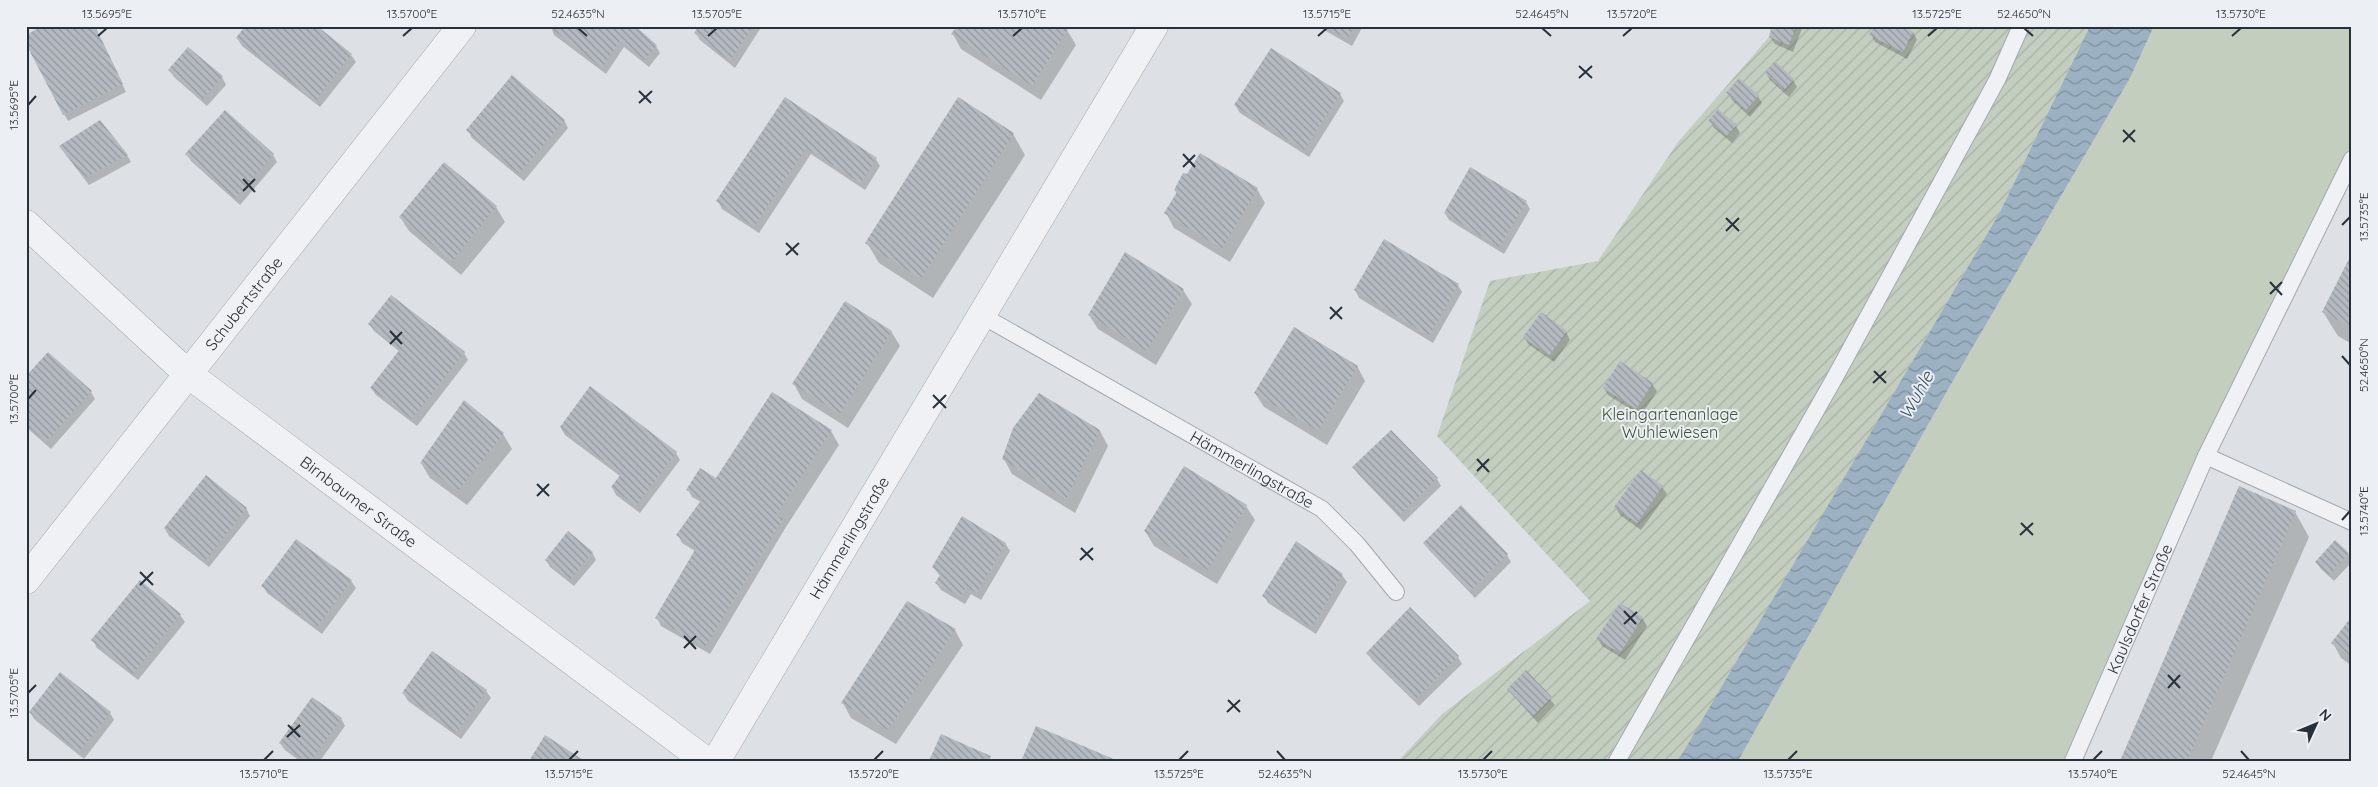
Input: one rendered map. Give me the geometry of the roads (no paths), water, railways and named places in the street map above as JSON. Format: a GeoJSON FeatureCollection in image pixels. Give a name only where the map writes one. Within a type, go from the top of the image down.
{"type":"FeatureCollection","features":[{"type":"Feature","properties":{"kind":"street","name":"Schubertstraße"},"geometry":{"type":"LineString","coordinates":[[26,580],[462,26]]}},
{"type":"Feature","properties":{"kind":"street","name":"Hämmerlingstraße"},"geometry":{"type":"LineString","coordinates":[[716,761],[1154,26]]}},
{"type":"Feature","properties":{"kind":"street","name":"Birnbaumer Straße"},"geometry":{"type":"LineString","coordinates":[[26,224],[188,374],[706,761]]}},
{"type":"Feature","properties":{"kind":"lane"},"geometry":{"type":"LineString","coordinates":[[1617,761],[1834,379],[1997,80],[2021,26]]}},
{"type":"Feature","properties":{"kind":"lane","name":"Kaulsdorfer Straße"},"geometry":{"type":"LineString","coordinates":[[2073,761],[2206,456],[2352,159]]}},
{"type":"Feature","properties":{"kind":"lane","name":"Hämmerlingstraße"},"geometry":{"type":"LineString","coordinates":[[981,315],[1322,509],[1357,544],[1396,592]]}},
{"type":"Feature","properties":{"kind":"lane"},"geometry":{"type":"LineString","coordinates":[[2206,456],[2352,522]]}},
{"type":"Feature","properties":{"kind":"water","name":"Wuhle"},"geometry":{"type":"Polygon","coordinates":[[[2090,26],[2154,26],[2130,78],[1950,386],[1738,761],[1678,761],[2000,212],[2090,26]]]}},
{"type":"Feature","properties":{"kind":"park label","name":"Kleingartenanlage Wuhlewiesen"},"geometry":{"type":"Point","coordinates":[1670,423]}}]}
